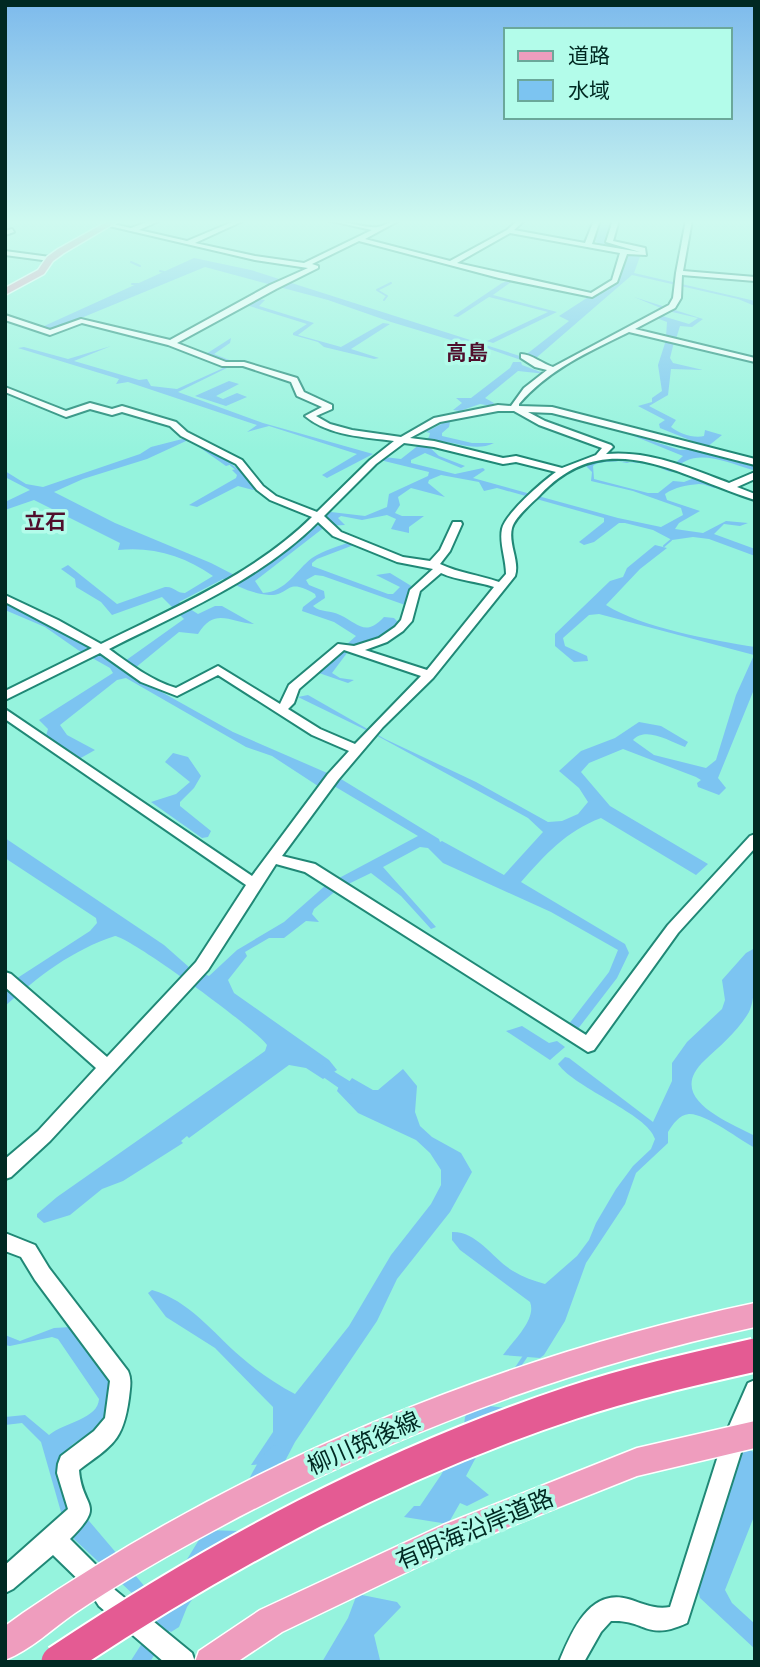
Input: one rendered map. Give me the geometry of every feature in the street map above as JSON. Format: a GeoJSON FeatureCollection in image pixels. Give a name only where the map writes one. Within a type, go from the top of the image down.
{"type":"FeatureCollection","features":[{"type":"Feature","properties":{"kind":"highway"},"geometry":{"type":"LineString","coordinates":[[58,1662],[103,1630],[244,1548],[316,1510],[457,1446],[602,1393],[755,1355]]}},
{"type":"Feature","properties":{"kind":"highway"},"geometry":{"type":"LineString","coordinates":[[76,1662],[107,1640],[222,1571],[375,1491],[459,1455],[606,1401]]}},
{"type":"Feature","properties":{"kind":"main road","name":"柳川筑後線"},"geometry":{"type":"LineString","coordinates":[[5,1645],[96,1581],[160,1542],[317,1461],[478,1392],[656,1336],[755,1315]]}},
{"type":"Feature","properties":{"kind":"main road","name":"有明海沿岸道路"},"geometry":{"type":"LineString","coordinates":[[210,1662],[271,1620],[453,1535],[637,1462],[744,1437]]}},
{"type":"Feature","properties":{"kind":"street"},"geometry":{"type":"LineString","coordinates":[[171,344],[254,298]]}},
{"type":"Feature","properties":{"kind":"street"},"geometry":{"type":"LineString","coordinates":[[516,408],[525,390],[626,329],[669,309],[677,298]]}},
{"type":"Feature","properties":{"kind":"street"},"geometry":{"type":"LineString","coordinates":[[5,317],[50,333],[81,321],[171,344],[225,364],[244,364],[294,380],[300,394],[329,407],[309,416],[327,426],[351,433],[426,443],[503,461],[516,459],[563,471]]}},
{"type":"Feature","properties":{"kind":"street"},"geometry":{"type":"LineString","coordinates":[[626,329],[755,359]]}},
{"type":"Feature","properties":{"kind":"street"},"geometry":{"type":"LineString","coordinates":[[528,358],[538,365],[556,370]]}},
{"type":"Feature","properties":{"kind":"street"},"geometry":{"type":"LineString","coordinates":[[5,389],[66,414],[90,406],[112,412],[122,409],[173,424],[184,434],[239,462],[260,488],[273,498],[320,517],[338,534],[401,560],[437,567],[457,576],[501,586]]}},
{"type":"Feature","properties":{"kind":"street"},"geometry":{"type":"LineString","coordinates":[[516,408],[542,423],[608,447],[600,455]]}},
{"type":"Feature","properties":{"kind":"street"},"geometry":{"type":"LineString","coordinates":[[5,696],[232,583],[320,517],[346,486],[401,440],[427,424],[455,414],[516,408],[562,411],[755,462]]}},
{"type":"Feature","properties":{"kind":"street"},"geometry":{"type":"LineString","coordinates":[[5,1171],[44,1136],[202,966],[254,884],[275,859],[332,777],[429,675],[511,574],[512,560],[506,531],[546,483],[575,463],[600,455],[636,456],[676,466],[755,497]]}},
{"type":"Feature","properties":{"kind":"street"},"geometry":{"type":"LineString","coordinates":[[729,487],[755,475]]}},
{"type":"Feature","properties":{"kind":"street"},"geometry":{"type":"LineString","coordinates":[[280,710],[288,703],[293,688],[348,648],[383,640],[399,629],[406,621],[415,590],[437,567],[457,524]]}},
{"type":"Feature","properties":{"kind":"street"},"geometry":{"type":"LineString","coordinates":[[5,598],[100,648],[127,670],[177,692],[218,670],[316,732],[356,750]]}},
{"type":"Feature","properties":{"kind":"street"},"geometry":{"type":"LineString","coordinates":[[348,648],[429,675]]}},
{"type":"Feature","properties":{"kind":"street"},"geometry":{"type":"LineString","coordinates":[[5,713],[254,884]]}},
{"type":"Feature","properties":{"kind":"street"},"geometry":{"type":"LineString","coordinates":[[275,859],[310,868],[588,1045],[664,939],[688,910],[754,842]]}},
{"type":"Feature","properties":{"kind":"street"},"geometry":{"type":"LineString","coordinates":[[12,984],[106,1067]]}},
{"type":"Feature","properties":{"kind":"street"},"geometry":{"type":"LineString","coordinates":[[5,1242],[28,1251],[41,1274],[121,1378],[115,1423],[102,1439],[69,1464],[68,1473],[80,1513],[5,1581]]}},
{"type":"Feature","properties":{"kind":"street"},"geometry":{"type":"LineString","coordinates":[[571,1662],[600,1614],[613,1609],[630,1611],[655,1621],[670,1621],[679,1615],[744,1437],[755,1390]]}},
{"type":"Feature","properties":{"kind":"street"},"geometry":{"type":"LineString","coordinates":[[54,1538],[96,1581],[107,1598],[183,1662]]}},
{"type":"Feature","properties":{"kind":"water"},"geometry":{"type":"Polygon","coordinates":[[[106,298],[130,298],[52,330],[42,327],[106,298]]]}},
{"type":"Feature","properties":{"kind":"water"},"geometry":{"type":"Polygon","coordinates":[[[320,298],[338,298],[523,357],[569,321],[559,316],[587,298],[606,298],[536,358],[521,360],[320,298]]]}},
{"type":"Feature","properties":{"kind":"water"},"geometry":{"type":"Polygon","coordinates":[[[480,298],[488,298],[458,317],[453,316],[480,298]]]}},
{"type":"Feature","properties":{"kind":"water"},"geometry":{"type":"Polygon","coordinates":[[[492,298],[504,298],[557,312],[493,343],[487,341],[548,312],[492,298]]]}},
{"type":"Feature","properties":{"kind":"water"},"geometry":{"type":"Polygon","coordinates":[[[636,298],[703,319],[692,327],[680,326],[676,339],[666,337],[667,322],[654,317],[659,315],[689,324],[698,318],[668,311],[636,298]]]}},
{"type":"Feature","properties":{"kind":"water"},"geometry":{"type":"Polygon","coordinates":[[[733,298],[755,301],[755,306],[733,298]]]}},
{"type":"Feature","properties":{"kind":"water"},"geometry":{"type":"Polygon","coordinates":[[[257,299],[265,300],[259,306],[314,323],[298,335],[341,347],[383,323],[390,324],[351,349],[379,358],[324,347],[318,342],[293,335],[307,324],[246,305],[257,299]]]}},
{"type":"Feature","properties":{"kind":"water"},"geometry":{"type":"Polygon","coordinates":[[[231,338],[230,343],[214,354],[237,363],[178,392],[263,423],[373,454],[327,478],[322,475],[357,454],[269,426],[247,432],[257,425],[128,382],[116,384],[119,379],[18,348],[24,347],[68,359],[111,346],[74,361],[139,380],[147,379],[151,386],[177,389],[230,365],[206,354],[231,338]]]}},
{"type":"Feature","properties":{"kind":"water"},"geometry":{"type":"Polygon","coordinates":[[[666,340],[674,342],[670,358],[673,363],[703,370],[671,369],[668,395],[649,406],[676,420],[671,427],[682,433],[700,437],[704,436],[705,430],[722,435],[707,447],[660,428],[659,424],[665,420],[638,406],[652,402],[652,398],[662,391],[658,365],[666,340]]]}},
{"type":"Feature","properties":{"kind":"water"},"geometry":{"type":"Polygon","coordinates":[[[513,362],[521,362],[522,365],[546,374],[518,371],[485,398],[494,403],[492,406],[480,404],[460,411],[453,410],[462,403],[456,398],[471,398],[510,368],[513,362]]]}},
{"type":"Feature","properties":{"kind":"water"},"geometry":{"type":"Polygon","coordinates":[[[229,381],[239,384],[216,396],[223,399],[237,393],[247,397],[226,406],[195,396],[229,381]]]}},
{"type":"Feature","properties":{"kind":"water"},"geometry":{"type":"Polygon","coordinates":[[[450,422],[442,436],[472,443],[494,443],[476,447],[441,442],[428,446],[439,456],[465,466],[461,468],[425,453],[411,460],[411,463],[455,474],[483,468],[485,470],[473,478],[618,518],[661,527],[683,515],[681,508],[633,491],[591,481],[592,472],[586,466],[605,459],[620,462],[604,462],[593,466],[594,479],[648,493],[658,493],[673,481],[684,482],[697,477],[721,487],[695,484],[665,494],[667,500],[700,511],[679,523],[675,529],[703,533],[726,521],[748,523],[740,526],[724,524],[714,534],[755,549],[755,556],[709,539],[693,537],[672,540],[653,530],[625,523],[619,523],[594,542],[584,545],[579,542],[604,522],[604,518],[497,488],[484,491],[479,482],[441,475],[428,483],[445,497],[411,488],[398,497],[400,505],[395,513],[402,516],[424,516],[409,527],[409,533],[391,529],[396,519],[387,515],[362,520],[341,516],[338,518],[345,525],[326,526],[255,581],[263,593],[271,592],[284,585],[312,558],[353,541],[359,543],[317,559],[312,566],[388,594],[393,594],[400,587],[376,575],[390,573],[413,587],[408,606],[323,576],[315,575],[306,580],[309,585],[324,591],[325,598],[313,606],[316,608],[337,613],[367,628],[384,617],[394,618],[400,624],[379,639],[353,645],[332,673],[340,678],[354,680],[348,683],[316,672],[356,636],[334,622],[302,611],[303,607],[316,597],[315,594],[293,587],[276,595],[269,595],[245,589],[223,579],[179,602],[198,614],[215,606],[222,606],[254,624],[224,618],[211,620],[198,634],[179,632],[135,668],[124,671],[233,732],[341,779],[440,842],[504,875],[543,832],[528,818],[372,733],[298,697],[308,695],[385,739],[476,782],[548,822],[562,821],[578,814],[588,802],[579,788],[559,771],[581,751],[615,738],[639,722],[661,726],[688,742],[685,747],[651,734],[638,736],[633,740],[654,755],[706,768],[716,760],[736,695],[754,655],[599,614],[589,615],[563,638],[565,646],[587,656],[588,661],[574,662],[555,646],[555,634],[610,581],[623,577],[627,568],[655,545],[667,548],[640,569],[606,605],[658,627],[755,647],[755,687],[718,778],[726,788],[719,795],[698,787],[697,783],[701,780],[696,777],[623,749],[589,763],[581,772],[610,806],[708,864],[696,875],[601,818],[567,837],[521,882],[625,944],[629,953],[617,978],[574,1034],[565,1029],[609,972],[618,950],[551,912],[443,863],[428,848],[420,847],[383,867],[436,927],[431,929],[401,896],[371,873],[338,889],[314,909],[312,914],[319,922],[306,921],[284,938],[269,938],[245,952],[247,956],[228,980],[234,993],[329,1060],[337,1070],[323,1079],[306,1068],[289,1065],[189,1138],[187,1136],[181,1141],[183,1143],[123,1181],[102,1189],[70,1215],[44,1223],[37,1214],[57,1197],[265,1051],[267,1045],[194,986],[145,952],[115,936],[84,949],[57,965],[5,1006],[5,986],[90,931],[97,923],[96,918],[5,858],[5,838],[164,945],[190,968],[209,976],[237,950],[284,922],[326,885],[418,836],[334,786],[321,783],[318,786],[272,756],[246,747],[126,678],[117,680],[60,725],[67,735],[95,750],[79,759],[46,736],[48,729],[39,720],[113,673],[110,668],[45,627],[5,610],[5,600],[125,661],[184,619],[162,597],[112,615],[101,602],[76,587],[75,579],[61,569],[68,565],[117,604],[165,587],[185,593],[213,576],[168,554],[118,550],[120,543],[34,500],[5,510],[5,502],[30,490],[5,477],[5,471],[26,484],[43,487],[140,454],[151,447],[190,437],[236,463],[226,466],[192,442],[186,441],[147,459],[83,479],[54,492],[115,523],[211,563],[244,580],[327,521],[325,517],[331,512],[365,516],[387,507],[389,494],[428,476],[429,472],[380,460],[384,457],[401,459],[429,437],[430,433],[426,432],[450,422]]]}},
{"type":"Feature","properties":{"kind":"water"},"geometry":{"type":"Polygon","coordinates":[[[619,430],[680,450],[692,449],[755,467],[753,470],[721,460],[700,458],[690,459],[674,472],[630,462],[642,459],[671,467],[683,456],[619,430]]]}},
{"type":"Feature","properties":{"kind":"water"},"geometry":{"type":"Polygon","coordinates":[[[241,468],[258,488],[253,490],[238,486],[197,507],[189,505],[236,478],[237,475],[232,470],[241,468]]]}},
{"type":"Feature","properties":{"kind":"water"},"geometry":{"type":"Polygon","coordinates":[[[173,753],[188,757],[201,776],[180,802],[180,806],[211,831],[208,837],[202,838],[151,802],[176,794],[190,782],[165,762],[173,753]]]}},
{"type":"Feature","properties":{"kind":"water"},"geometry":{"type":"Polygon","coordinates":[[[755,948],[754,990],[749,1012],[694,1074],[692,1086],[695,1097],[704,1107],[755,1136],[755,1148],[704,1118],[689,1114],[679,1118],[668,1132],[668,1143],[636,1173],[625,1204],[586,1263],[565,1321],[544,1355],[540,1358],[503,1355],[527,1323],[530,1302],[460,1250],[452,1240],[452,1232],[469,1236],[513,1271],[545,1284],[577,1256],[589,1240],[616,1189],[633,1166],[651,1149],[655,1139],[639,1120],[580,1083],[558,1064],[565,1057],[569,1058],[653,1122],[672,1081],[672,1063],[687,1042],[722,1009],[725,1000],[722,980],[746,953],[755,948]]]}},
{"type":"Feature","properties":{"kind":"water"},"geometry":{"type":"Polygon","coordinates":[[[522,1026],[549,1043],[557,1041],[565,1047],[550,1060],[506,1031],[522,1026]]]}},
{"type":"Feature","properties":{"kind":"water"},"geometry":{"type":"Polygon","coordinates":[[[403,1069],[417,1086],[415,1112],[420,1126],[432,1137],[461,1153],[472,1172],[450,1212],[397,1279],[377,1321],[295,1442],[284,1463],[251,1465],[273,1432],[273,1407],[215,1348],[166,1317],[148,1293],[152,1290],[166,1295],[189,1309],[254,1368],[295,1394],[349,1326],[391,1255],[431,1204],[441,1185],[441,1170],[430,1153],[416,1140],[358,1113],[337,1091],[341,1081],[349,1082],[352,1078],[378,1090],[403,1069]]]}},
{"type":"Feature","properties":{"kind":"water"},"geometry":{"type":"Polygon","coordinates":[[[71,1327],[115,1386],[116,1399],[102,1426],[73,1444],[64,1455],[75,1501],[63,1519],[41,1442],[22,1423],[5,1425],[5,1417],[25,1415],[49,1435],[87,1416],[97,1406],[99,1399],[58,1339],[52,1337],[10,1346],[5,1345],[5,1335],[20,1341],[54,1328],[71,1327]]]}},
{"type":"Feature","properties":{"kind":"water"},"geometry":{"type":"Polygon","coordinates":[[[473,1404],[515,1409],[490,1431],[466,1476],[489,1495],[467,1506],[460,1503],[448,1524],[404,1517],[414,1506],[420,1506],[441,1475],[463,1433],[465,1417],[473,1404]]]}},
{"type":"Feature","properties":{"kind":"water"},"geometry":{"type":"Polygon","coordinates":[[[750,1450],[755,1453],[755,1514],[725,1590],[732,1603],[755,1624],[755,1649],[700,1598],[698,1590],[731,1457],[750,1450]]]}},
{"type":"Feature","properties":{"kind":"water"},"geometry":{"type":"Polygon","coordinates":[[[84,1515],[146,1588],[178,1574],[205,1530],[239,1531],[187,1607],[179,1627],[171,1632],[151,1616],[135,1596],[74,1539],[68,1529],[84,1515]]]}},
{"type":"Feature","properties":{"kind":"water"},"geometry":{"type":"Polygon","coordinates":[[[357,1594],[397,1602],[401,1607],[374,1635],[380,1660],[322,1662],[348,1618],[357,1594]]]}},
{"type":"Feature","properties":{"kind":"waterway"},"geometry":{"type":"LineString","coordinates":[[231,465],[236,469]]}},
{"type":"Feature","properties":{"kind":"waterway"},"geometry":{"type":"LineString","coordinates":[[664,546],[671,540]]}},
{"type":"Feature","properties":{"kind":"waterway"},"geometry":{"type":"LineString","coordinates":[[320,1068],[351,1089]]}},
{"type":"Feature","properties":{"kind":"waterway"},"geometry":{"type":"LineString","coordinates":[[516,1370],[526,1355]]}},
{"type":"Feature","properties":{"kind":"waterway"},"geometry":{"type":"LineString","coordinates":[[255,1484],[275,1453]]}},
{"type":"Feature","properties":{"kind":"waterway"},"geometry":{"type":"LineString","coordinates":[[139,1662],[170,1615]]}},
{"type":"Feature","properties":{"kind":"district","name":"高島"},"geometry":{"type":"Point","coordinates":[467,352]}},
{"type":"Feature","properties":{"kind":"district","name":"立石"},"geometry":{"type":"Point","coordinates":[45,521]}}]}
